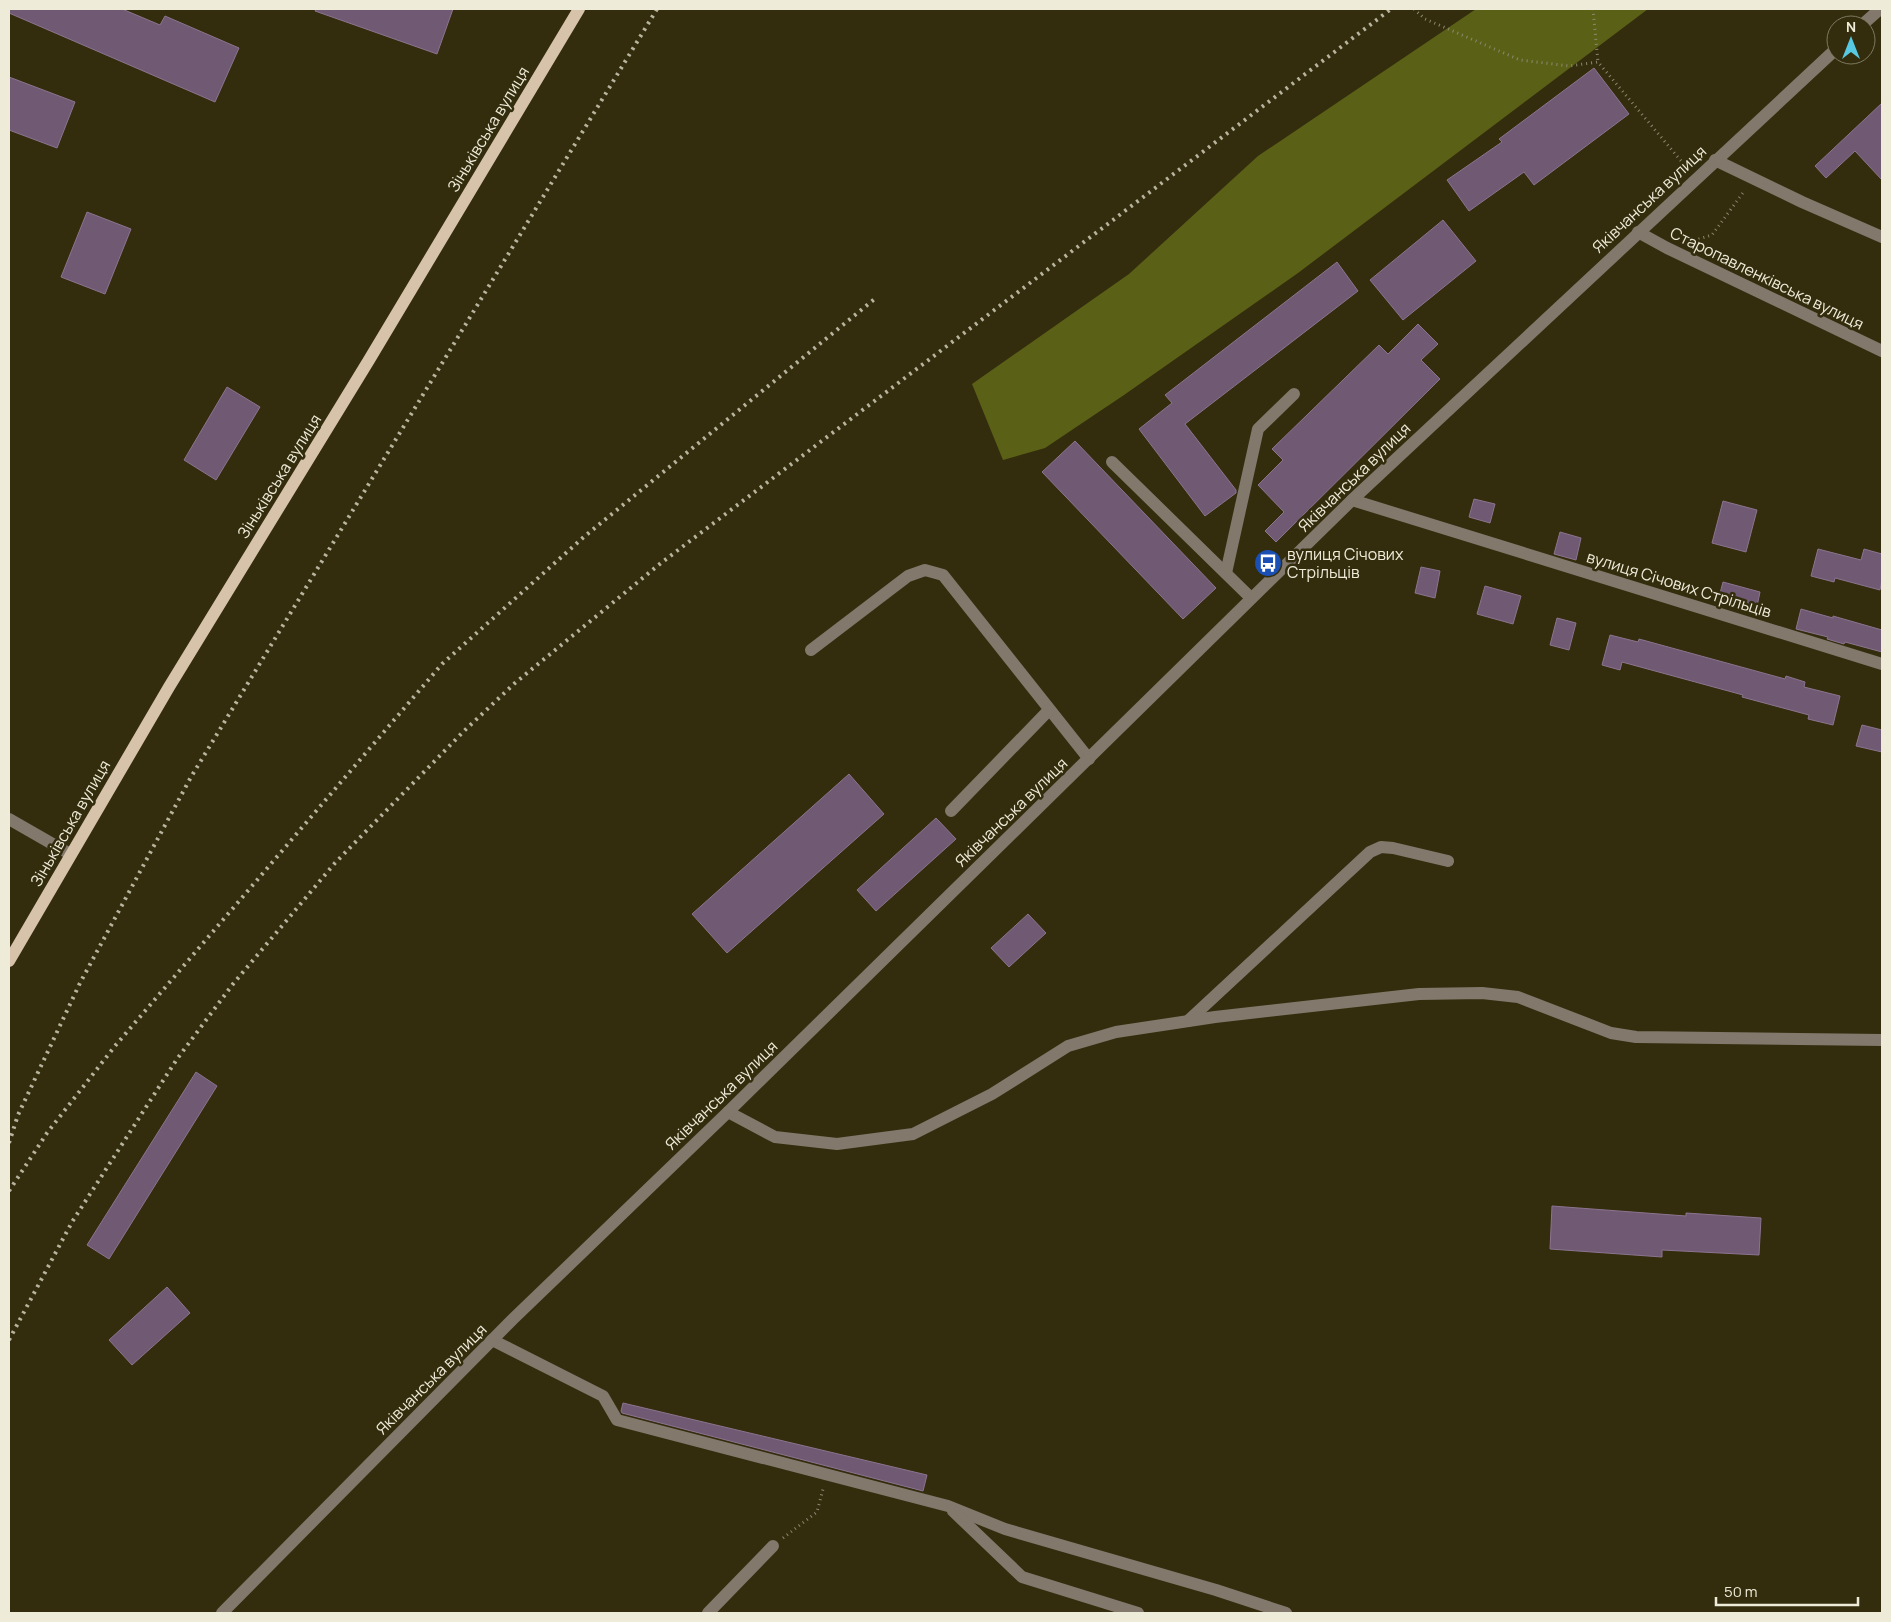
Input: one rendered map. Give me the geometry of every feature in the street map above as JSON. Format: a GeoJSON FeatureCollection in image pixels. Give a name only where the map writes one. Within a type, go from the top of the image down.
{"type":"FeatureCollection","features":[{"type":"Feature","properties":{"kind":"main road","name":"Зіньківська вулиця"},"geometry":{"type":"LineString","coordinates":[[9,961],[169,687],[374,352],[579,9]]}},
{"type":"Feature","properties":{"kind":"street","name":"Яківчанська вулиця"},"geometry":{"type":"LineString","coordinates":[[222,1613],[492,1340],[728,1112],[1352,500],[1826,58]]}},
{"type":"Feature","properties":{"kind":"street"},"geometry":{"type":"LineString","coordinates":[[1715,160],[1802,202],[1882,237]]}},
{"type":"Feature","properties":{"kind":"street","name":"Старопавленківська вулиця"},"geometry":{"type":"LineString","coordinates":[[1638,232],[1667,248],[1882,351]]}},
{"type":"Feature","properties":{"kind":"street"},"geometry":{"type":"LineString","coordinates":[[1226,573],[1258,429],[1294,394]]}},
{"type":"Feature","properties":{"kind":"street"},"geometry":{"type":"LineString","coordinates":[[1112,462],[1251,598]]}},
{"type":"Feature","properties":{"kind":"street","name":"вулиця Січових Стрільців"},"geometry":{"type":"LineString","coordinates":[[1352,500],[1882,664]]}},
{"type":"Feature","properties":{"kind":"street"},"geometry":{"type":"LineString","coordinates":[[811,650],[908,576],[925,570],[943,575],[1089,759]]}},
{"type":"Feature","properties":{"kind":"street"},"geometry":{"type":"LineString","coordinates":[[951,811],[1049,710]]}},
{"type":"Feature","properties":{"kind":"street"},"geometry":{"type":"LineString","coordinates":[[9,819],[70,854]]}},
{"type":"Feature","properties":{"kind":"street"},"geometry":{"type":"LineString","coordinates":[[1188,1021],[1370,852],[1381,847],[1393,848],[1448,861]]}},
{"type":"Feature","properties":{"kind":"street"},"geometry":{"type":"LineString","coordinates":[[728,1112],[775,1137],[837,1144],[913,1134],[992,1094],[1068,1046],[1116,1032],[1188,1021],[1419,994],[1482,993],[1518,997],[1611,1033],[1636,1037],[1882,1040]]}},
{"type":"Feature","properties":{"kind":"street"},"geometry":{"type":"LineString","coordinates":[[492,1340],[603,1396],[617,1420],[948,1506],[1005,1529],[1286,1613]]}},
{"type":"Feature","properties":{"kind":"street"},"geometry":{"type":"LineString","coordinates":[[948,1506],[1022,1577],[1138,1613]]}},
{"type":"Feature","properties":{"kind":"street"},"geometry":{"type":"LineString","coordinates":[[708,1613],[773,1546]]}},
{"type":"Feature","properties":{"kind":"path"},"geometry":{"type":"LineString","coordinates":[[1414,9],[1425,19],[1520,60],[1569,66],[1598,62]]}},
{"type":"Feature","properties":{"kind":"path"},"geometry":{"type":"LineString","coordinates":[[1593,9],[1598,62],[1696,178]]}},
{"type":"Feature","properties":{"kind":"path"},"geometry":{"type":"LineString","coordinates":[[1667,248],[1712,235],[1754,178]]}},
{"type":"Feature","properties":{"kind":"path"},"geometry":{"type":"LineString","coordinates":[[773,1546],[817,1512],[826,1475]]}},
{"type":"Feature","properties":{"kind":"green space"},"geometry":{"type":"Polygon","coordinates":[[[1476,9],[1648,9],[1298,273],[1124,395],[1045,448],[1003,460],[972,384],[1129,274],[1258,156],[1476,9]]]}},
{"type":"Feature","properties":{"kind":"building"},"geometry":{"type":"Polygon","coordinates":[[[9,9],[122,9],[160,25],[165,16],[239,48],[215,102],[9,13],[9,9]]]}},
{"type":"Feature","properties":{"kind":"building"},"geometry":{"type":"Polygon","coordinates":[[[316,9],[453,9],[437,54],[315,11],[316,9]]]}},
{"type":"Feature","properties":{"kind":"building"},"geometry":{"type":"Polygon","coordinates":[[[1594,68],[1629,114],[1534,185],[1524,172],[1469,211],[1447,180],[1502,142],[1499,139],[1594,68]]]}},
{"type":"Feature","properties":{"kind":"building"},"geometry":{"type":"Polygon","coordinates":[[[9,77],[75,102],[57,148],[9,130],[9,77]]]}},
{"type":"Feature","properties":{"kind":"building"},"geometry":{"type":"Polygon","coordinates":[[[1882,103],[1882,180],[1855,151],[1826,178],[1815,166],[1882,103]]]}},
{"type":"Feature","properties":{"kind":"building"},"geometry":{"type":"Polygon","coordinates":[[[87,212],[131,229],[105,294],[61,277],[87,212]]]}},
{"type":"Feature","properties":{"kind":"building"},"geometry":{"type":"Polygon","coordinates":[[[1443,220],[1476,261],[1403,320],[1370,280],[1443,220]]]}},
{"type":"Feature","properties":{"kind":"building"},"geometry":{"type":"Polygon","coordinates":[[[1337,262],[1358,291],[1185,424],[1236,490],[1236,493],[1205,516],[1139,429],[1172,403],[1165,395],[1337,262]]]}},
{"type":"Feature","properties":{"kind":"building"},"geometry":{"type":"Polygon","coordinates":[[[1418,324],[1438,344],[1421,360],[1440,379],[1276,542],[1265,531],[1284,512],[1258,485],[1283,460],[1272,449],[1379,345],[1388,354],[1418,324]]]}},
{"type":"Feature","properties":{"kind":"building"},"geometry":{"type":"Polygon","coordinates":[[[227,387],[260,407],[216,480],[184,460],[227,387]]]}},
{"type":"Feature","properties":{"kind":"building"},"geometry":{"type":"Polygon","coordinates":[[[1075,441],[1216,588],[1183,619],[1042,472],[1075,441]]]}},
{"type":"Feature","properties":{"kind":"building"},"geometry":{"type":"Polygon","coordinates":[[[1474,499],[1495,504],[1490,523],[1469,517],[1474,499]]]}},
{"type":"Feature","properties":{"kind":"building"},"geometry":{"type":"Polygon","coordinates":[[[1723,501],[1757,510],[1746,552],[1712,543],[1723,501]]]}},
{"type":"Feature","properties":{"kind":"building"},"geometry":{"type":"Polygon","coordinates":[[[1560,532],[1581,538],[1576,560],[1554,554],[1560,532]]]}},
{"type":"Feature","properties":{"kind":"building"},"geometry":{"type":"Polygon","coordinates":[[[1818,549],[1861,560],[1864,549],[1882,554],[1880,590],[1835,578],[1834,582],[1811,576],[1818,549]]]}},
{"type":"Feature","properties":{"kind":"building"},"geometry":{"type":"Polygon","coordinates":[[[1421,567],[1440,571],[1435,598],[1415,593],[1421,567]]]}},
{"type":"Feature","properties":{"kind":"building"},"geometry":{"type":"Polygon","coordinates":[[[1723,582],[1760,592],[1756,611],[1718,601],[1723,582]]]}},
{"type":"Feature","properties":{"kind":"building"},"geometry":{"type":"Polygon","coordinates":[[[1485,586],[1521,596],[1513,624],[1477,614],[1485,586]]]}},
{"type":"Feature","properties":{"kind":"building"},"geometry":{"type":"Polygon","coordinates":[[[1801,609],[1882,630],[1882,652],[1845,642],[1844,644],[1827,639],[1828,637],[1796,629],[1801,609]]]}},
{"type":"Feature","properties":{"kind":"building"},"geometry":{"type":"Polygon","coordinates":[[[1557,618],[1576,623],[1569,650],[1550,645],[1557,618]]]}},
{"type":"Feature","properties":{"kind":"building"},"geometry":{"type":"Polygon","coordinates":[[[1610,635],[1638,642],[1639,639],[1785,679],[1786,676],[1805,682],[1804,687],[1840,696],[1833,725],[1808,719],[1809,715],[1742,697],[1743,695],[1622,662],[1620,670],[1602,665],[1610,635]]]}},
{"type":"Feature","properties":{"kind":"building"},"geometry":{"type":"Polygon","coordinates":[[[1862,725],[1882,730],[1882,752],[1856,746],[1862,725]]]}},
{"type":"Feature","properties":{"kind":"building"},"geometry":{"type":"Polygon","coordinates":[[[849,774],[884,814],[727,953],[692,914],[849,774]]]}},
{"type":"Feature","properties":{"kind":"building"},"geometry":{"type":"Polygon","coordinates":[[[936,818],[956,839],[876,911],[857,890],[936,818]]]}},
{"type":"Feature","properties":{"kind":"building"},"geometry":{"type":"Polygon","coordinates":[[[1028,914],[1046,933],[1009,967],[991,948],[1028,914]]]}},
{"type":"Feature","properties":{"kind":"building"},"geometry":{"type":"Polygon","coordinates":[[[196,1072],[217,1086],[109,1259],[87,1245],[196,1072]]]}},
{"type":"Feature","properties":{"kind":"building"},"geometry":{"type":"Polygon","coordinates":[[[1552,1206],[1686,1216],[1686,1213],[1761,1218],[1759,1255],[1662,1250],[1662,1257],[1550,1249],[1552,1206]]]}},
{"type":"Feature","properties":{"kind":"building"},"geometry":{"type":"Polygon","coordinates":[[[167,1287],[190,1313],[132,1365],[109,1340],[167,1287]]]}},
{"type":"Feature","properties":{"kind":"building"},"geometry":{"type":"Polygon","coordinates":[[[623,1403],[927,1475],[923,1491],[622,1413],[623,1403]]]}},
{"type":"Feature","properties":{"kind":"railway"},"geometry":{"type":"LineString","coordinates":[[9,1143],[18,1115],[80,983],[191,777],[657,9]]}},
{"type":"Feature","properties":{"kind":"railway"},"geometry":{"type":"LineString","coordinates":[[9,1340],[72,1222],[177,1059],[233,984],[335,863],[464,731],[515,683],[661,563],[1391,9]]}},
{"type":"Feature","properties":{"kind":"railway"},"geometry":{"type":"LineString","coordinates":[[9,1191],[47,1133],[115,1046],[442,664],[585,536],[877,297]]}},
{"type":"Feature","properties":{"kind":"place","name":"вулиця Січових Стрільців"},"geometry":{"type":"Point","coordinates":[1268,563]}}]}
